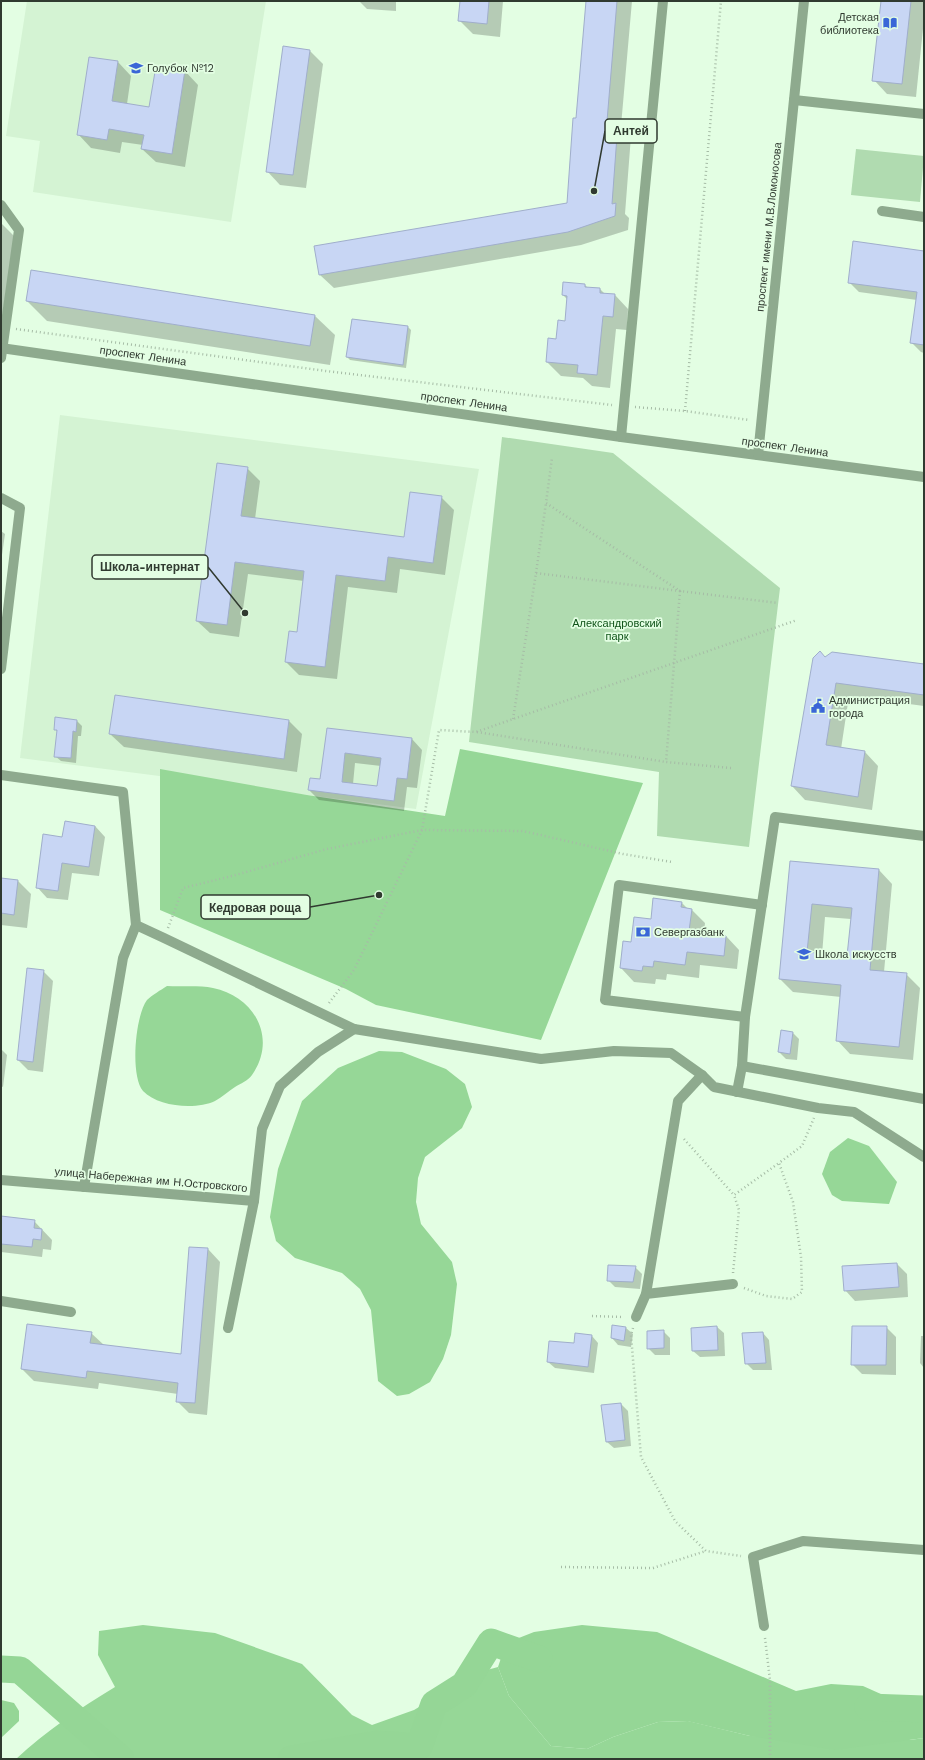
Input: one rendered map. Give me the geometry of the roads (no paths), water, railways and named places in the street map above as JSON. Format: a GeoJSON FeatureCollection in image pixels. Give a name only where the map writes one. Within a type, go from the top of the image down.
{"type":"FeatureCollection","features":[{"type":"Feature","properties":{"kind":"street"},"geometry":{"type":"LineString","coordinates":[[621,437],[663,1]]}},
{"type":"Feature","properties":{"kind":"street","name":"проспект имени М.В.Ломоносова"},"geometry":{"type":"LineString","coordinates":[[758,455],[804,1]]}},
{"type":"Feature","properties":{"kind":"street"},"geometry":{"type":"LineString","coordinates":[[794,100],[924,114]]}},
{"type":"Feature","properties":{"kind":"street"},"geometry":{"type":"LineString","coordinates":[[1,205],[19,230],[1,351]]}},
{"type":"Feature","properties":{"kind":"street"},"geometry":{"type":"LineString","coordinates":[[882,210],[924,217]]}},
{"type":"Feature","properties":{"kind":"street","name":"проспект Ленина"},"geometry":{"type":"LineString","coordinates":[[1,351],[924,478]]}},
{"type":"Feature","properties":{"kind":"street"},"geometry":{"type":"LineString","coordinates":[[1,498],[20,508],[1,669]]}},
{"type":"Feature","properties":{"kind":"street"},"geometry":{"type":"LineString","coordinates":[[1,775],[123,792],[136,926],[123,958],[84,1187]]}},
{"type":"Feature","properties":{"kind":"street"},"geometry":{"type":"LineString","coordinates":[[737,1092],[742,1066],[745,1017],[775,818],[924,836]]}},
{"type":"Feature","properties":{"kind":"street"},"geometry":{"type":"LineString","coordinates":[[745,1017],[605,1000],[619,885],[762,905]]}},
{"type":"Feature","properties":{"kind":"street"},"geometry":{"type":"LineString","coordinates":[[136,926],[354,1029],[541,1059],[614,1051],[671,1053],[702,1075],[714,1087],[818,1108],[854,1112],[924,1157]]}},
{"type":"Feature","properties":{"kind":"street","name":"улица Набережная им Н.Островского"},"geometry":{"type":"LineString","coordinates":[[1,1180],[254,1201],[262,1129],[280,1086],[318,1052],[354,1029]]}},
{"type":"Feature","properties":{"kind":"street"},"geometry":{"type":"LineString","coordinates":[[742,1066],[924,1099]]}},
{"type":"Feature","properties":{"kind":"street"},"geometry":{"type":"LineString","coordinates":[[636,1317],[646,1294],[678,1101],[702,1075]]}},
{"type":"Feature","properties":{"kind":"street"},"geometry":{"type":"LineString","coordinates":[[228,1328],[254,1201]]}},
{"type":"Feature","properties":{"kind":"street"},"geometry":{"type":"LineString","coordinates":[[646,1294],[733,1284]]}},
{"type":"Feature","properties":{"kind":"street"},"geometry":{"type":"LineString","coordinates":[[1,1302],[71,1312]]}},
{"type":"Feature","properties":{"kind":"street"},"geometry":{"type":"LineString","coordinates":[[764,1626],[753,1557],[803,1541],[924,1550]]}},
{"type":"Feature","properties":{"kind":"waterway"},"geometry":{"type":"LineString","coordinates":[[291,1759],[377,1744],[419,1747],[434,1704],[464,1685],[491,1642],[539,1659]]}},
{"type":"Feature","properties":{"kind":"waterway"},"geometry":{"type":"LineString","coordinates":[[1,1669],[20,1670],[121,1759]]}},
{"type":"Feature","properties":{"kind":"waterway"},"geometry":{"type":"LineString","coordinates":[[868,1707],[924,1709]]}},
{"type":"Feature","properties":{"kind":"place","name":"Детская библиотека"},"geometry":{"type":"Point","coordinates":[890,23]}},
{"type":"Feature","properties":{"kind":"place","name":"Голубок №12"},"geometry":{"type":"Point","coordinates":[136,68]}},
{"type":"Feature","properties":{"kind":"place","name":"Антей"},"geometry":{"type":"Point","coordinates":[594,191]}},
{"type":"Feature","properties":{"kind":"place","name":"Школа-интернат"},"geometry":{"type":"Point","coordinates":[245,613]}},
{"type":"Feature","properties":{"kind":"place","name":"Администрация города"},"geometry":{"type":"Point","coordinates":[818,706]}},
{"type":"Feature","properties":{"kind":"place","name":"Кедровая роща"},"geometry":{"type":"Point","coordinates":[379,895]}},
{"type":"Feature","properties":{"kind":"place","name":"Севергазбанк"},"geometry":{"type":"Point","coordinates":[643,932]}},
{"type":"Feature","properties":{"kind":"place","name":"Школа искусcтв"},"geometry":{"type":"Point","coordinates":[804,954]}},
{"type":"Feature","properties":{"kind":"park label","name":"Александровский парк"},"geometry":{"type":"Point","coordinates":[617,629]}}]}
